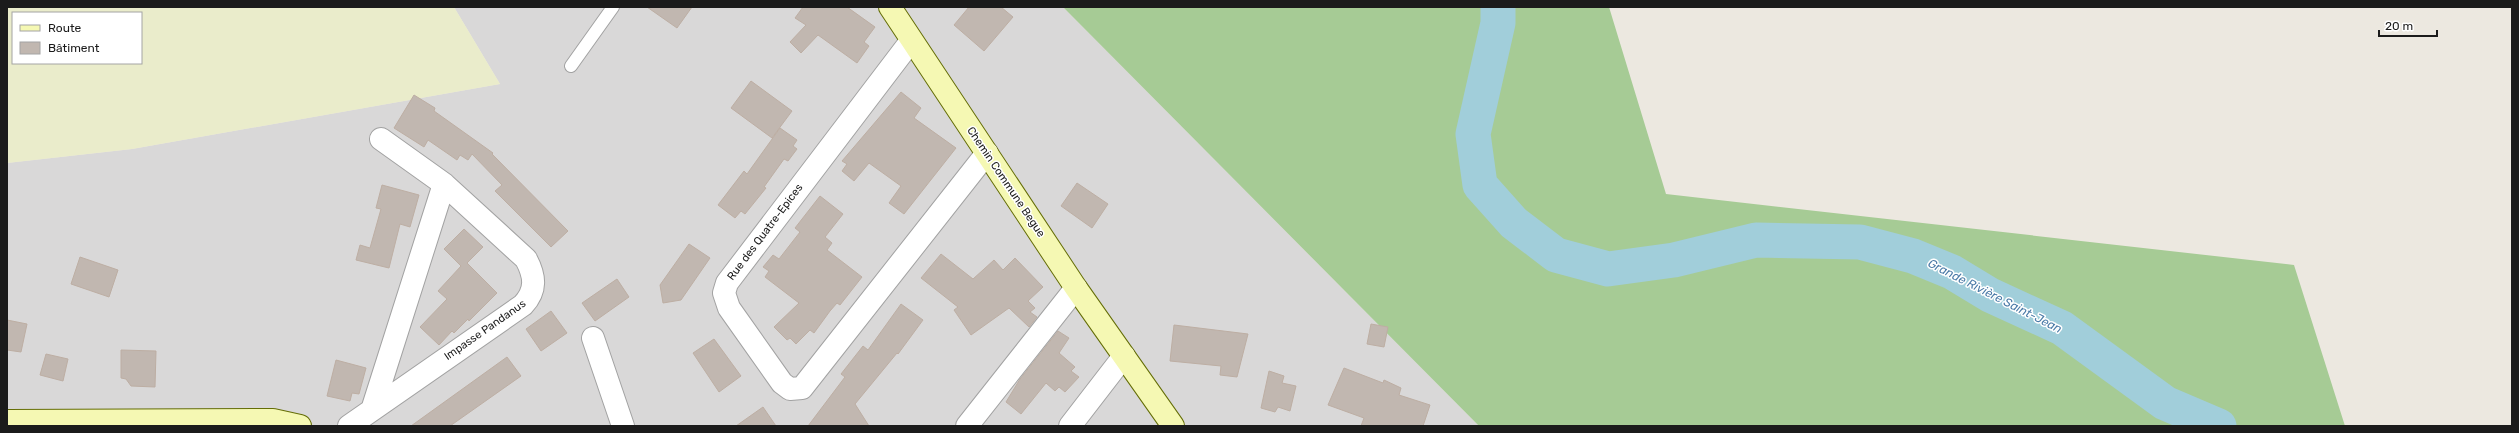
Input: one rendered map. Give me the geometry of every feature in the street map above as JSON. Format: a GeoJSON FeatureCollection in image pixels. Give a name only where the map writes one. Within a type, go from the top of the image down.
{"type":"FeatureCollection","features":[{"type":"Feature","properties":{"kind":"street","name":"Chemin Commune Begue"},"geometry":{"type":"LineString","coordinates":[[890,7],[911,42],[987,153],[1076,288],[1173,426]]}},
{"type":"Feature","properties":{"kind":"street","name":"Rue des Quatre-Epices"},"geometry":{"type":"LineString","coordinates":[[911,42],[726,283],[724,293],[729,308],[782,384],[790,388],[802,388],[987,153]]}},
{"type":"Feature","properties":{"kind":"street","name":"Impasse Pandanus"},"geometry":{"type":"LineString","coordinates":[[349,426],[373,407],[523,305],[532,295],[534,283],[532,271],[526,259],[444,184],[381,139]]}},
{"type":"Feature","properties":{"kind":"street"},"geometry":{"type":"LineString","coordinates":[[373,407],[444,184]]}},
{"type":"Feature","properties":{"kind":"street"},"geometry":{"type":"LineString","coordinates":[[967,426],[1076,288]]}},
{"type":"Feature","properties":{"kind":"street"},"geometry":{"type":"LineString","coordinates":[[593,338],[623,426]]}},
{"type":"Feature","properties":{"kind":"street"},"geometry":{"type":"LineString","coordinates":[[1070,426],[1124,356]]}},
{"type":"Feature","properties":{"kind":"street"},"geometry":{"type":"LineString","coordinates":[[7,421],[273,420],[300,426]]}},
{"type":"Feature","properties":{"kind":"lane"},"geometry":{"type":"LineString","coordinates":[[571,66],[613,7]]}},
{"type":"Feature","properties":{"kind":"shaded area"},"geometry":{"type":"Polygon","coordinates":[[[454,7],[1063,7],[1479,426],[7,426],[7,163],[132,149],[500,84],[454,7]]]}},
{"type":"Feature","properties":{"kind":"green space"},"geometry":{"type":"Polygon","coordinates":[[[7,7],[454,7],[500,84],[132,149],[7,163],[7,7]]]}},
{"type":"Feature","properties":{"kind":"green space"},"geometry":{"type":"Polygon","coordinates":[[[1063,7],[1609,7],[1666,194],[2294,265],[2345,426],[1479,426],[1063,7]]]}},
{"type":"Feature","properties":{"kind":"building"},"geometry":{"type":"Polygon","coordinates":[[[647,7],[692,7],[677,28],[647,7]]]}},
{"type":"Feature","properties":{"kind":"building"},"geometry":{"type":"Polygon","coordinates":[[[803,7],[847,7],[875,27],[864,42],[869,46],[857,63],[818,35],[801,53],[790,42],[806,25],[795,18],[803,7]]]}},
{"type":"Feature","properties":{"kind":"building"},"geometry":{"type":"Polygon","coordinates":[[[969,7],[1001,7],[1013,17],[984,51],[954,25],[969,7]]]}},
{"type":"Feature","properties":{"kind":"building"},"geometry":{"type":"Polygon","coordinates":[[[751,81],[792,111],[772,138],[731,108],[751,81]]]}},
{"type":"Feature","properties":{"kind":"building"},"geometry":{"type":"Polygon","coordinates":[[[901,92],[921,108],[914,118],[956,148],[904,214],[889,203],[901,186],[869,163],[854,181],[842,171],[847,164],[842,161],[901,92]]]}},
{"type":"Feature","properties":{"kind":"building"},"geometry":{"type":"Polygon","coordinates":[[[414,95],[435,108],[434,111],[493,153],[492,154],[568,231],[551,247],[495,191],[502,185],[472,154],[468,160],[460,155],[457,160],[428,140],[424,147],[394,128],[414,95]]]}},
{"type":"Feature","properties":{"kind":"building"},"geometry":{"type":"Polygon","coordinates":[[[780,128],[797,140],[793,146],[797,149],[788,161],[784,159],[764,187],[766,188],[745,214],[741,211],[735,218],[718,205],[744,171],[747,174],[780,128]]]}},
{"type":"Feature","properties":{"kind":"building"},"geometry":{"type":"Polygon","coordinates":[[[1077,183],[1108,204],[1092,228],[1061,206],[1077,183]]]}},
{"type":"Feature","properties":{"kind":"building"},"geometry":{"type":"Polygon","coordinates":[[[382,185],[419,195],[410,227],[400,224],[389,268],[356,260],[360,245],[370,248],[381,209],[376,208],[382,185]]]}},
{"type":"Feature","properties":{"kind":"building"},"geometry":{"type":"Polygon","coordinates":[[[820,196],[843,214],[825,237],[832,243],[827,250],[862,277],[840,305],[837,303],[830,311],[814,333],[810,330],[796,344],[790,338],[787,340],[774,327],[799,303],[765,277],[769,271],[763,267],[773,255],[779,259],[800,232],[795,228],[820,196]]]}},
{"type":"Feature","properties":{"kind":"building"},"geometry":{"type":"Polygon","coordinates":[[[464,229],[483,247],[467,263],[497,293],[469,321],[468,319],[454,333],[452,331],[439,345],[420,327],[447,299],[438,291],[461,266],[444,249],[464,229]]]}},
{"type":"Feature","properties":{"kind":"building"},"geometry":{"type":"Polygon","coordinates":[[[689,244],[710,258],[681,300],[663,303],[660,285],[689,244]]]}},
{"type":"Feature","properties":{"kind":"building"},"geometry":{"type":"Polygon","coordinates":[[[941,254],[973,279],[994,260],[1003,270],[1015,258],[1043,287],[1028,301],[1035,308],[1030,312],[1037,317],[1029,327],[1009,308],[971,335],[954,310],[958,307],[921,278],[941,254]]]}},
{"type":"Feature","properties":{"kind":"building"},"geometry":{"type":"Polygon","coordinates":[[[80,257],[118,270],[109,297],[71,284],[80,257]]]}},
{"type":"Feature","properties":{"kind":"building"},"geometry":{"type":"Polygon","coordinates":[[[617,279],[629,297],[595,321],[582,303],[617,279]]]}},
{"type":"Feature","properties":{"kind":"building"},"geometry":{"type":"Polygon","coordinates":[[[901,304],[923,320],[898,354],[897,353],[855,404],[869,426],[808,426],[845,377],[841,374],[863,346],[868,350],[901,304]]]}},
{"type":"Feature","properties":{"kind":"building"},"geometry":{"type":"Polygon","coordinates":[[[551,311],[567,333],[541,351],[526,329],[551,311]]]}},
{"type":"Feature","properties":{"kind":"building"},"geometry":{"type":"Polygon","coordinates":[[[7,320],[27,324],[21,352],[7,350],[7,320]]]}},
{"type":"Feature","properties":{"kind":"building"},"geometry":{"type":"Polygon","coordinates":[[[1371,324],[1388,327],[1384,347],[1367,344],[1371,324]]]}},
{"type":"Feature","properties":{"kind":"building"},"geometry":{"type":"Polygon","coordinates":[[[1174,325],[1248,334],[1237,377],[1220,375],[1221,366],[1170,361],[1174,325]]]}},
{"type":"Feature","properties":{"kind":"building"},"geometry":{"type":"Polygon","coordinates":[[[1058,331],[1069,338],[1059,353],[1075,367],[1071,371],[1079,377],[1065,392],[1059,387],[1055,391],[1046,383],[1021,414],[1006,402],[1020,379],[1058,331]]]}},
{"type":"Feature","properties":{"kind":"building"},"geometry":{"type":"Polygon","coordinates":[[[714,339],[741,376],[719,392],[693,353],[714,339]]]}},
{"type":"Feature","properties":{"kind":"building"},"geometry":{"type":"Polygon","coordinates":[[[121,350],[156,351],[155,387],[131,386],[126,379],[121,378],[121,350]]]}},
{"type":"Feature","properties":{"kind":"building"},"geometry":{"type":"Polygon","coordinates":[[[46,354],[68,359],[63,381],[40,375],[46,354]]]}},
{"type":"Feature","properties":{"kind":"building"},"geometry":{"type":"Polygon","coordinates":[[[507,357],[521,376],[450,426],[411,426],[507,357]]]}},
{"type":"Feature","properties":{"kind":"building"},"geometry":{"type":"Polygon","coordinates":[[[336,360],[366,368],[359,394],[352,393],[350,401],[327,396],[336,360]]]}},
{"type":"Feature","properties":{"kind":"building"},"geometry":{"type":"Polygon","coordinates":[[[1344,368],[1383,383],[1384,380],[1401,388],[1399,395],[1430,405],[1423,426],[1361,426],[1364,418],[1328,405],[1344,368]]]}},
{"type":"Feature","properties":{"kind":"building"},"geometry":{"type":"Polygon","coordinates":[[[1269,371],[1284,376],[1282,383],[1296,386],[1290,411],[1278,407],[1275,412],[1261,408],[1269,371]]]}},
{"type":"Feature","properties":{"kind":"building"},"geometry":{"type":"Polygon","coordinates":[[[763,407],[776,426],[736,426],[763,407]]]}},
{"type":"Feature","properties":{"kind":"waterway","name":"Grande Rivière Saint-Jean"},"geometry":{"type":"LineString","coordinates":[[1498,7],[1498,23],[1473,134],[1480,185],[1514,223],[1556,255],[1608,269],[1674,260],[1756,240],[1860,242],[1913,256],[1952,272],[1990,295],[2062,328],[2165,403],[2219,426]]}}]}
